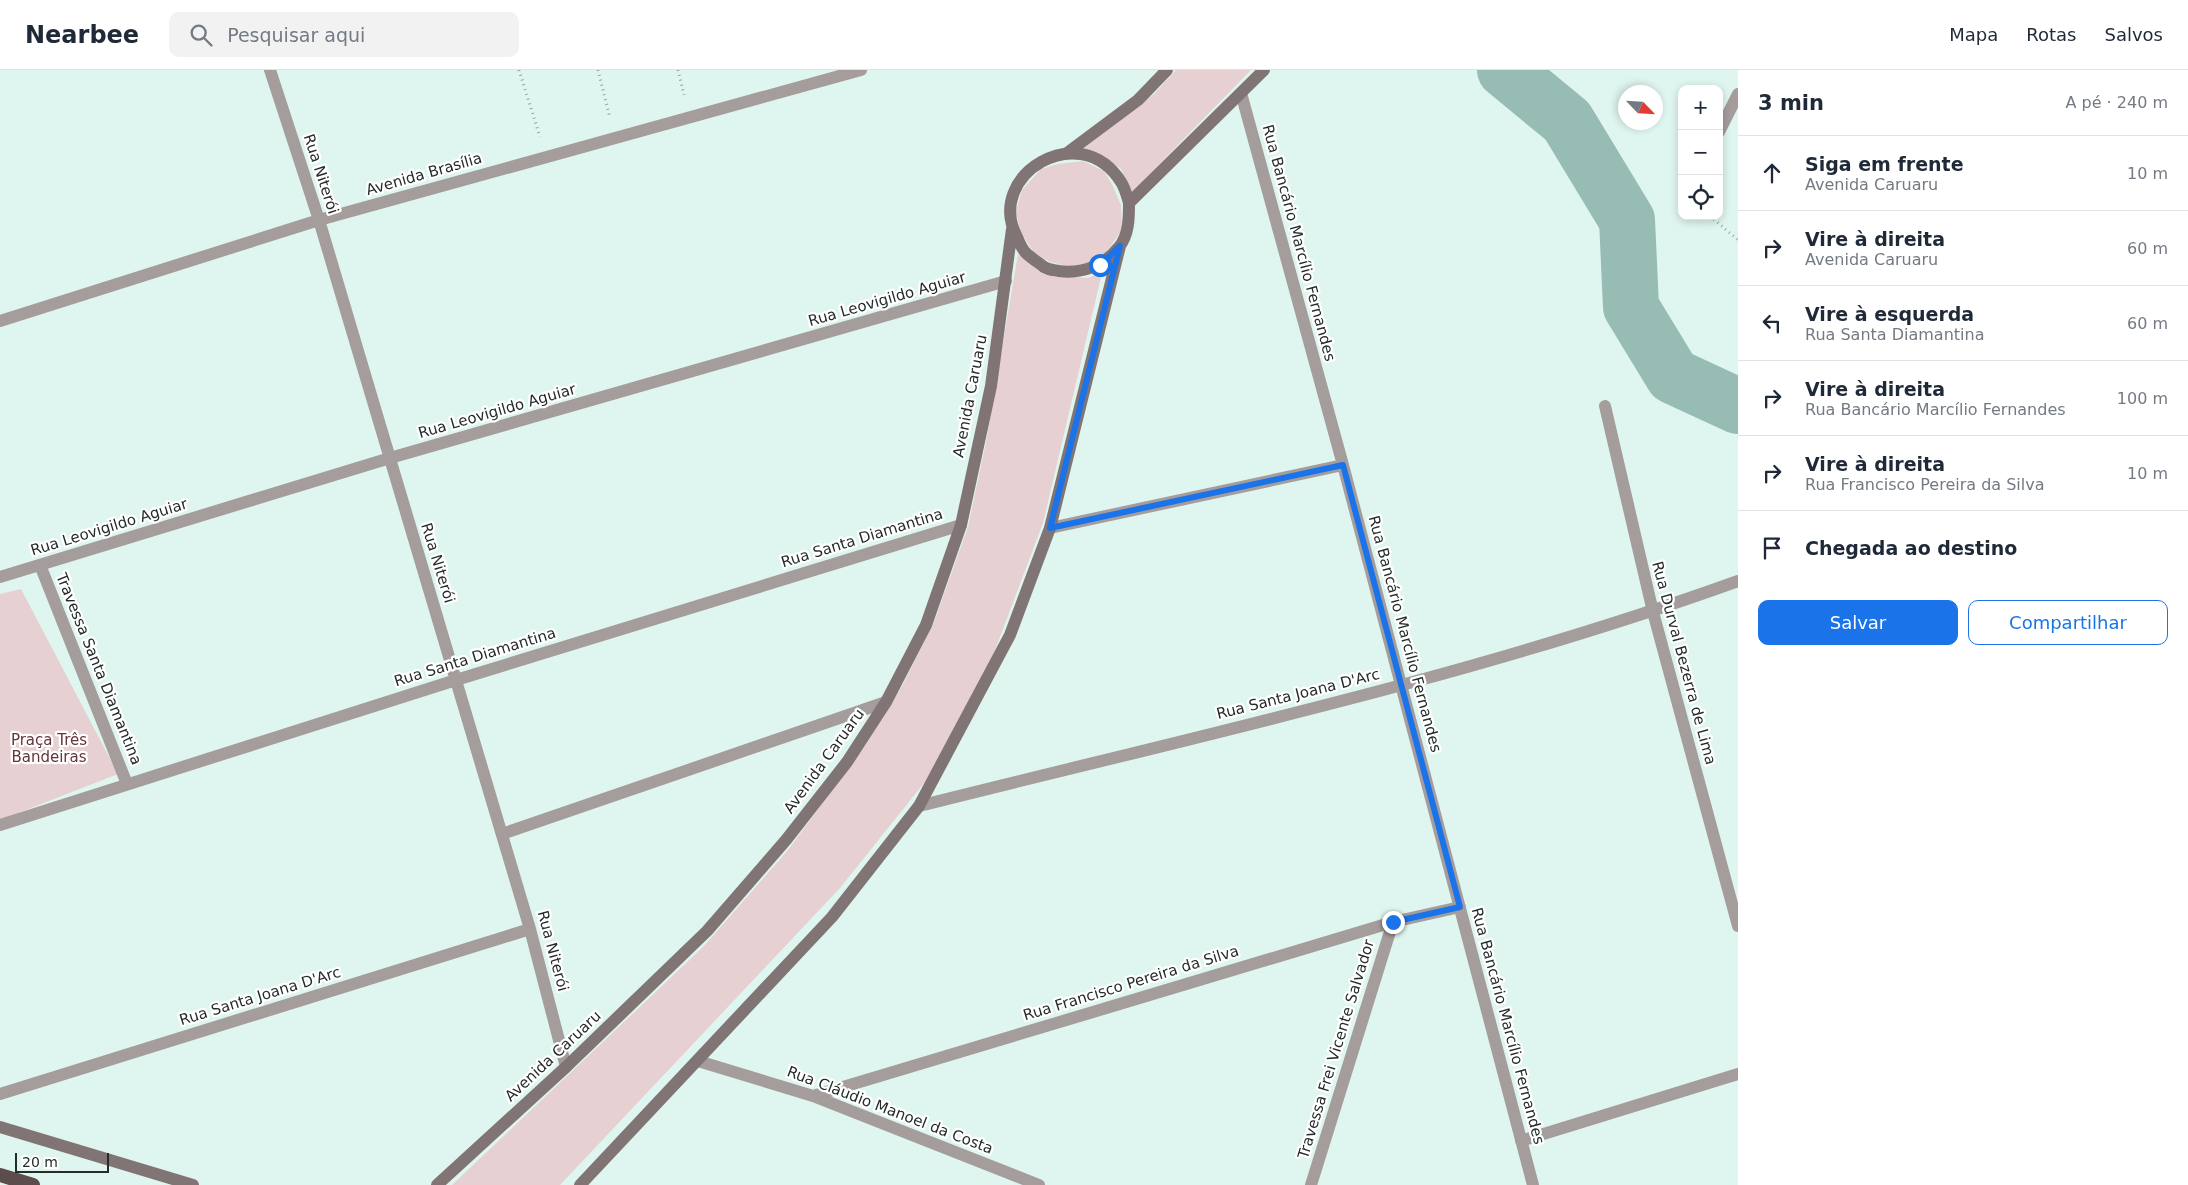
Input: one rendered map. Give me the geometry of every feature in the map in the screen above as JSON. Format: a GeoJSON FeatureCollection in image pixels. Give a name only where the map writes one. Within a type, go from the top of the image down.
{"type":"FeatureCollection","features":[{"type":"Feature","properties":{"kind":"highway"},"geometry":{"type":"LineString","coordinates":[[0,1175],[33,1185]]}},
{"type":"Feature","properties":{"kind":"main road","name":"Avenida Caruaru"},"geometry":{"type":"LineString","coordinates":[[1067,153],[1138,100],[1167,70]]}},
{"type":"Feature","properties":{"kind":"main road"},"geometry":{"type":"LineString","coordinates":[[1129,203],[1264,70]]}},
{"type":"Feature","properties":{"kind":"main road","name":"Avenida Caruaru"},"geometry":{"type":"LineString","coordinates":[[437,1185],[566,1067],[713,924],[786,840],[847,762],[886,702],[926,626],[961,525],[991,386],[1012,229],[1011,208],[1016,187],[1029,170],[1046,158],[1067,153],[1088,156],[1108,166],[1122,183],[1129,203],[1128,226],[1120,246],[1050,528],[1010,635],[919,806],[832,917],[580,1185]]}},
{"type":"Feature","properties":{"kind":"main road","name":"Avenida Caruaru"},"geometry":{"type":"LineString","coordinates":[[1012,229],[1025,253],[1047,269],[1074,273],[1100,265],[1120,246]]}},
{"type":"Feature","properties":{"kind":"main road"},"geometry":{"type":"LineString","coordinates":[[0,1127],[193,1185]]}},
{"type":"Feature","properties":{"kind":"street","name":"Rua Niterói"},"geometry":{"type":"LineString","coordinates":[[270,70],[319,220],[502,834],[530,929],[566,1067]]}},
{"type":"Feature","properties":{"kind":"street","name":"Avenida Brasília"},"geometry":{"type":"LineString","coordinates":[[0,320],[319,220],[861,70]]}},
{"type":"Feature","properties":{"kind":"street","name":"Rua Bancário Marcílio Fernandes"},"geometry":{"type":"LineString","coordinates":[[1240,93],[1343,465],[1532,1185]]}},
{"type":"Feature","properties":{"kind":"street"},"geometry":{"type":"LineString","coordinates":[[1720,130],[1738,94]]}},
{"type":"Feature","properties":{"kind":"street","name":"Rua Leovigildo Aguiar"},"geometry":{"type":"LineString","coordinates":[[0,577],[390,458],[1006,281]]}},
{"type":"Feature","properties":{"kind":"street","name":"Rua Durval Bezerra de Lima"},"geometry":{"type":"LineString","coordinates":[[1605,406],[1653,612],[1738,926]]}},
{"type":"Feature","properties":{"kind":"street"},"geometry":{"type":"LineString","coordinates":[[1050,528],[1343,465]]}},
{"type":"Feature","properties":{"kind":"street","name":"Rua Santa Diamantina"},"geometry":{"type":"LineString","coordinates":[[0,825],[456,680],[961,525]]}},
{"type":"Feature","properties":{"kind":"street","name":"Travessa Santa Diamantina"},"geometry":{"type":"LineString","coordinates":[[40,565],[127,784]]}},
{"type":"Feature","properties":{"kind":"street","name":"Rua Santa Joana D'Arc"},"geometry":{"type":"LineString","coordinates":[[919,806],[1401,685],[1653,612],[1738,581]]}},
{"type":"Feature","properties":{"kind":"street"},"geometry":{"type":"LineString","coordinates":[[502,834],[886,702]]}},
{"type":"Feature","properties":{"kind":"street","name":"Rua Francisco Pereira da Silva"},"geometry":{"type":"LineString","coordinates":[[813,1096],[1393,922],[1460,907]]}},
{"type":"Feature","properties":{"kind":"street","name":"Travessa Frei Vicente Salvador"},"geometry":{"type":"LineString","coordinates":[[1311,1185],[1393,922]]}},
{"type":"Feature","properties":{"kind":"street","name":"Rua Santa Joana D'Arc"},"geometry":{"type":"LineString","coordinates":[[0,1094],[530,929]]}},
{"type":"Feature","properties":{"kind":"street","name":"Rua Cláudio Manoel da Costa"},"geometry":{"type":"LineString","coordinates":[[698,1061],[813,1096],[1039,1185]]}},
{"type":"Feature","properties":{"kind":"street"},"geometry":{"type":"LineString","coordinates":[[1521,1141],[1738,1074]]}},
{"type":"Feature","properties":{"kind":"path"},"geometry":{"type":"LineString","coordinates":[[518,70],[546,157]]}},
{"type":"Feature","properties":{"kind":"path"},"geometry":{"type":"LineString","coordinates":[[598,70],[615,138]]}},
{"type":"Feature","properties":{"kind":"path"},"geometry":{"type":"LineString","coordinates":[[1715,220],[1738,240]]}},
{"type":"Feature","properties":{"kind":"green space"},"geometry":{"type":"Polygon","coordinates":[[[1176,70],[1251,70],[1132,192],[1121,169],[1104,157],[1083,149],[1154,94],[1176,70]]]}},
{"type":"Feature","properties":{"kind":"green space"},"geometry":{"type":"Polygon","coordinates":[[[1083,161],[1104,171],[1112,184],[1121,205],[1122,230],[1110,247],[1096,261],[1072,267],[1050,262],[1034,253],[1020,231],[1016,211],[1022,190],[1041,169],[1058,164],[1083,161]]]}},
{"type":"Feature","properties":{"kind":"green space"},"geometry":{"type":"Polygon","coordinates":[[[1018,254],[1043,274],[1087,278],[1102,273],[1043,523],[995,650],[928,778],[840,888],[560,1185],[452,1185],[703,947],[788,850],[866,744],[903,684],[934,622],[968,527],[986,442],[1018,254]]]}},
{"type":"Feature","properties":{"kind":"green space","name":"Praça Três Bandeiras"},"geometry":{"type":"Polygon","coordinates":[[[21,589],[118,774],[0,820],[0,594],[21,589]]]}},
{"type":"Feature","properties":{"kind":"waterway"},"geometry":{"type":"LineString","coordinates":[[1505,70],[1567,121],[1627,220],[1631,307],[1673,376],[1738,406]]}},
{"type":"Feature","properties":{"kind":"route"},"geometry":{"type":"LineString","coordinates":[[1100,265],[1120,246],[1050,528],[1343,465],[1460,907],[1393,922]]}}]}
